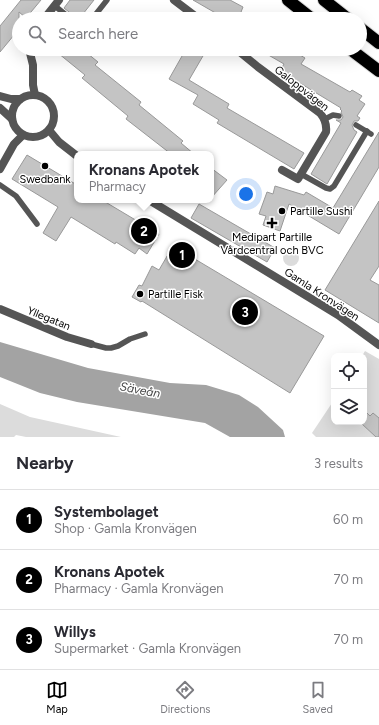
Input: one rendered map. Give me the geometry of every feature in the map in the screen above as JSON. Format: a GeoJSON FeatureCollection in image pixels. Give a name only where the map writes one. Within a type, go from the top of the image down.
{"type":"FeatureCollection","features":[{"type":"Feature","properties":{"kind":"highway"},"geometry":{"type":"LineString","coordinates":[[288,0],[303,12]]}},
{"type":"Feature","properties":{"kind":"highway"},"geometry":{"type":"LineString","coordinates":[[324,0],[339,12]]}},
{"type":"Feature","properties":{"kind":"highway"},"geometry":{"type":"LineString","coordinates":[[367,34],[379,43]]}},
{"type":"Feature","properties":{"kind":"highway"},"geometry":{"type":"LineString","coordinates":[[359,56],[379,71]]}},
{"type":"Feature","properties":{"kind":"street"},"geometry":{"type":"LineString","coordinates":[[174,0],[190,12]]}},
{"type":"Feature","properties":{"kind":"street"},"geometry":{"type":"LineString","coordinates":[[50,12],[57,3]]}},
{"type":"Feature","properties":{"kind":"street"},"geometry":{"type":"LineString","coordinates":[[30,56],[33,65],[33,85],[35,95]]}},
{"type":"Feature","properties":{"kind":"street","name":"Galoppvägen"},"geometry":{"type":"LineString","coordinates":[[245,56],[320,113],[324,119],[326,132],[301,174]]}},
{"type":"Feature","properties":{"kind":"street"},"geometry":{"type":"LineString","coordinates":[[0,96],[11,99],[20,99],[35,95],[47,101],[52,106],[54,120],[49,130],[42,136],[29,137],[17,130],[14,125],[12,118],[14,108],[20,99]]}},
{"type":"Feature","properties":{"kind":"street"},"geometry":{"type":"LineString","coordinates":[[0,108],[12,118]]}},
{"type":"Feature","properties":{"kind":"street"},"geometry":{"type":"LineString","coordinates":[[49,130],[59,142],[74,154]]}},
{"type":"Feature","properties":{"kind":"street"},"geometry":{"type":"LineString","coordinates":[[0,169],[14,144],[23,134]]}},
{"type":"Feature","properties":{"kind":"street"},"geometry":{"type":"LineString","coordinates":[[282,170],[298,179],[301,174]]}},
{"type":"Feature","properties":{"kind":"street","name":"Gamla Kronvägen"},"geometry":{"type":"LineString","coordinates":[[154,203],[338,315],[379,345]]}},
{"type":"Feature","properties":{"kind":"street","name":"Yllegatan"},"geometry":{"type":"LineString","coordinates":[[0,309],[67,337],[91,344]]}},
{"type":"Feature","properties":{"kind":"lane"},"geometry":{"type":"LineString","coordinates":[[98,12],[107,0]]}},
{"type":"Feature","properties":{"kind":"lane"},"geometry":{"type":"LineString","coordinates":[[57,3],[65,12]]}},
{"type":"Feature","properties":{"kind":"lane"},"geometry":{"type":"LineString","coordinates":[[324,119],[333,115],[339,116]]}},
{"type":"Feature","properties":{"kind":"lane"},"geometry":{"type":"LineString","coordinates":[[301,174],[326,188],[330,189],[334,186],[369,133],[356,125]]}},
{"type":"Feature","properties":{"kind":"lane"},"geometry":{"type":"LineString","coordinates":[[0,185],[16,196],[37,224]]}},
{"type":"Feature","properties":{"kind":"lane"},"geometry":{"type":"LineString","coordinates":[[91,344],[112,348],[130,339],[145,334]]}},
{"type":"Feature","properties":{"kind":"shaded area"},"geometry":{"type":"Polygon","coordinates":[[[288,250],[294,250],[299,255],[297,264],[294,266],[288,266],[283,261],[283,255],[288,250]]]}},
{"type":"Feature","properties":{"kind":"shaded area"},"geometry":{"type":"Polygon","coordinates":[[[365,351],[379,359],[379,437],[316,437],[312,433],[331,404],[331,425],[367,425],[367,353],[364,353],[365,351]]]}},
{"type":"Feature","properties":{"kind":"shaded area"},"geometry":{"type":"Polygon","coordinates":[[[0,404],[30,417],[121,437],[26,437],[16,435],[14,437],[0,437],[0,404]]]}},
{"type":"Feature","properties":{"kind":"water","name":"Säveån"},"geometry":{"type":"Polygon","coordinates":[[[0,342],[88,368],[170,383],[206,385],[239,395],[258,407],[283,430],[285,437],[230,437],[205,423],[77,402],[40,393],[0,377],[0,342]]]}},
{"type":"Feature","properties":{"kind":"building"},"geometry":{"type":"Polygon","coordinates":[[[21,0],[41,0],[31,12],[12,12],[12,37],[0,52],[0,26],[21,0]]]}},
{"type":"Feature","properties":{"kind":"building"},"geometry":{"type":"Polygon","coordinates":[[[70,0],[94,0],[85,12],[69,12],[64,8],[70,0]]]}},
{"type":"Feature","properties":{"kind":"building"},"geometry":{"type":"Polygon","coordinates":[[[193,0],[230,0],[243,7],[241,12],[214,12],[193,0]]]}},
{"type":"Feature","properties":{"kind":"building"},"geometry":{"type":"Polygon","coordinates":[[[62,56],[91,56],[98,62],[95,65],[141,102],[139,105],[183,141],[181,143],[190,151],[167,151],[126,119],[128,116],[82,78],[85,75],[62,56]]]}},
{"type":"Feature","properties":{"kind":"building"},"geometry":{"type":"Polygon","coordinates":[[[182,56],[203,56],[189,80],[229,104],[227,108],[304,153],[294,169],[217,123],[219,120],[193,104],[198,95],[169,79],[182,56]]]}},
{"type":"Feature","properties":{"kind":"building"},"geometry":{"type":"Polygon","coordinates":[[[270,56],[302,56],[305,58],[301,64],[350,92],[352,90],[362,96],[359,100],[365,104],[357,116],[360,118],[358,121],[354,121],[352,125],[354,130],[357,132],[327,184],[311,174],[341,123],[336,120],[341,120],[343,117],[341,108],[280,71],[284,64],[270,56]]]}},
{"type":"Feature","properties":{"kind":"building"},"geometry":{"type":"Polygon","coordinates":[[[379,132],[379,167],[339,234],[289,204],[280,231],[263,225],[266,216],[259,214],[267,192],[273,194],[275,186],[304,195],[306,192],[333,208],[379,132]]]}},
{"type":"Feature","properties":{"kind":"building"},"geometry":{"type":"Polygon","coordinates":[[[27,155],[74,183],[74,203],[107,203],[159,234],[147,254],[139,248],[135,254],[116,242],[115,244],[71,217],[56,241],[43,233],[58,207],[12,179],[27,155]]]}},
{"type":"Feature","properties":{"kind":"building"},"geometry":{"type":"Polygon","coordinates":[[[214,170],[227,180],[214,195],[214,170]]]}},
{"type":"Feature","properties":{"kind":"building"},"geometry":{"type":"Polygon","coordinates":[[[379,201],[379,266],[370,280],[379,285],[379,323],[325,290],[379,201]]]}},
{"type":"Feature","properties":{"kind":"building"},"geometry":{"type":"Polygon","coordinates":[[[199,204],[275,248],[267,262],[191,218],[199,204]]]}},
{"type":"Feature","properties":{"kind":"building"},"geometry":{"type":"Polygon","coordinates":[[[173,246],[324,336],[290,393],[142,301],[141,302],[132,297],[139,285],[142,286],[152,266],[159,270],[173,246]]]}},
{"type":"Feature","properties":{"kind":"building"},"geometry":{"type":"Polygon","coordinates":[[[367,413],[370,416],[373,413],[379,418],[379,437],[376,437],[363,425],[367,425],[367,413]]]}},
{"type":"Feature","properties":{"kind":"place","name":"Swedbank"},"geometry":{"type":"Point","coordinates":[45,166]}},
{"type":"Feature","properties":{"kind":"place","name":"Partille Sushi"},"geometry":{"type":"Point","coordinates":[282,211]}},
{"type":"Feature","properties":{"kind":"place","name":"Medipart Partille Vårdcentral och BVC"},"geometry":{"type":"Point","coordinates":[272,223]}},
{"type":"Feature","properties":{"kind":"place","name":"Kronans Apotek"},"geometry":{"type":"Point","coordinates":[144,231]}},
{"type":"Feature","properties":{"kind":"place","name":"Systembolaget"},"geometry":{"type":"Point","coordinates":[182,255]}},
{"type":"Feature","properties":{"kind":"place","name":"Partille Fisk"},"geometry":{"type":"Point","coordinates":[140,294]}},
{"type":"Feature","properties":{"kind":"place","name":"Willys"},"geometry":{"type":"Point","coordinates":[245,312]}}]}
